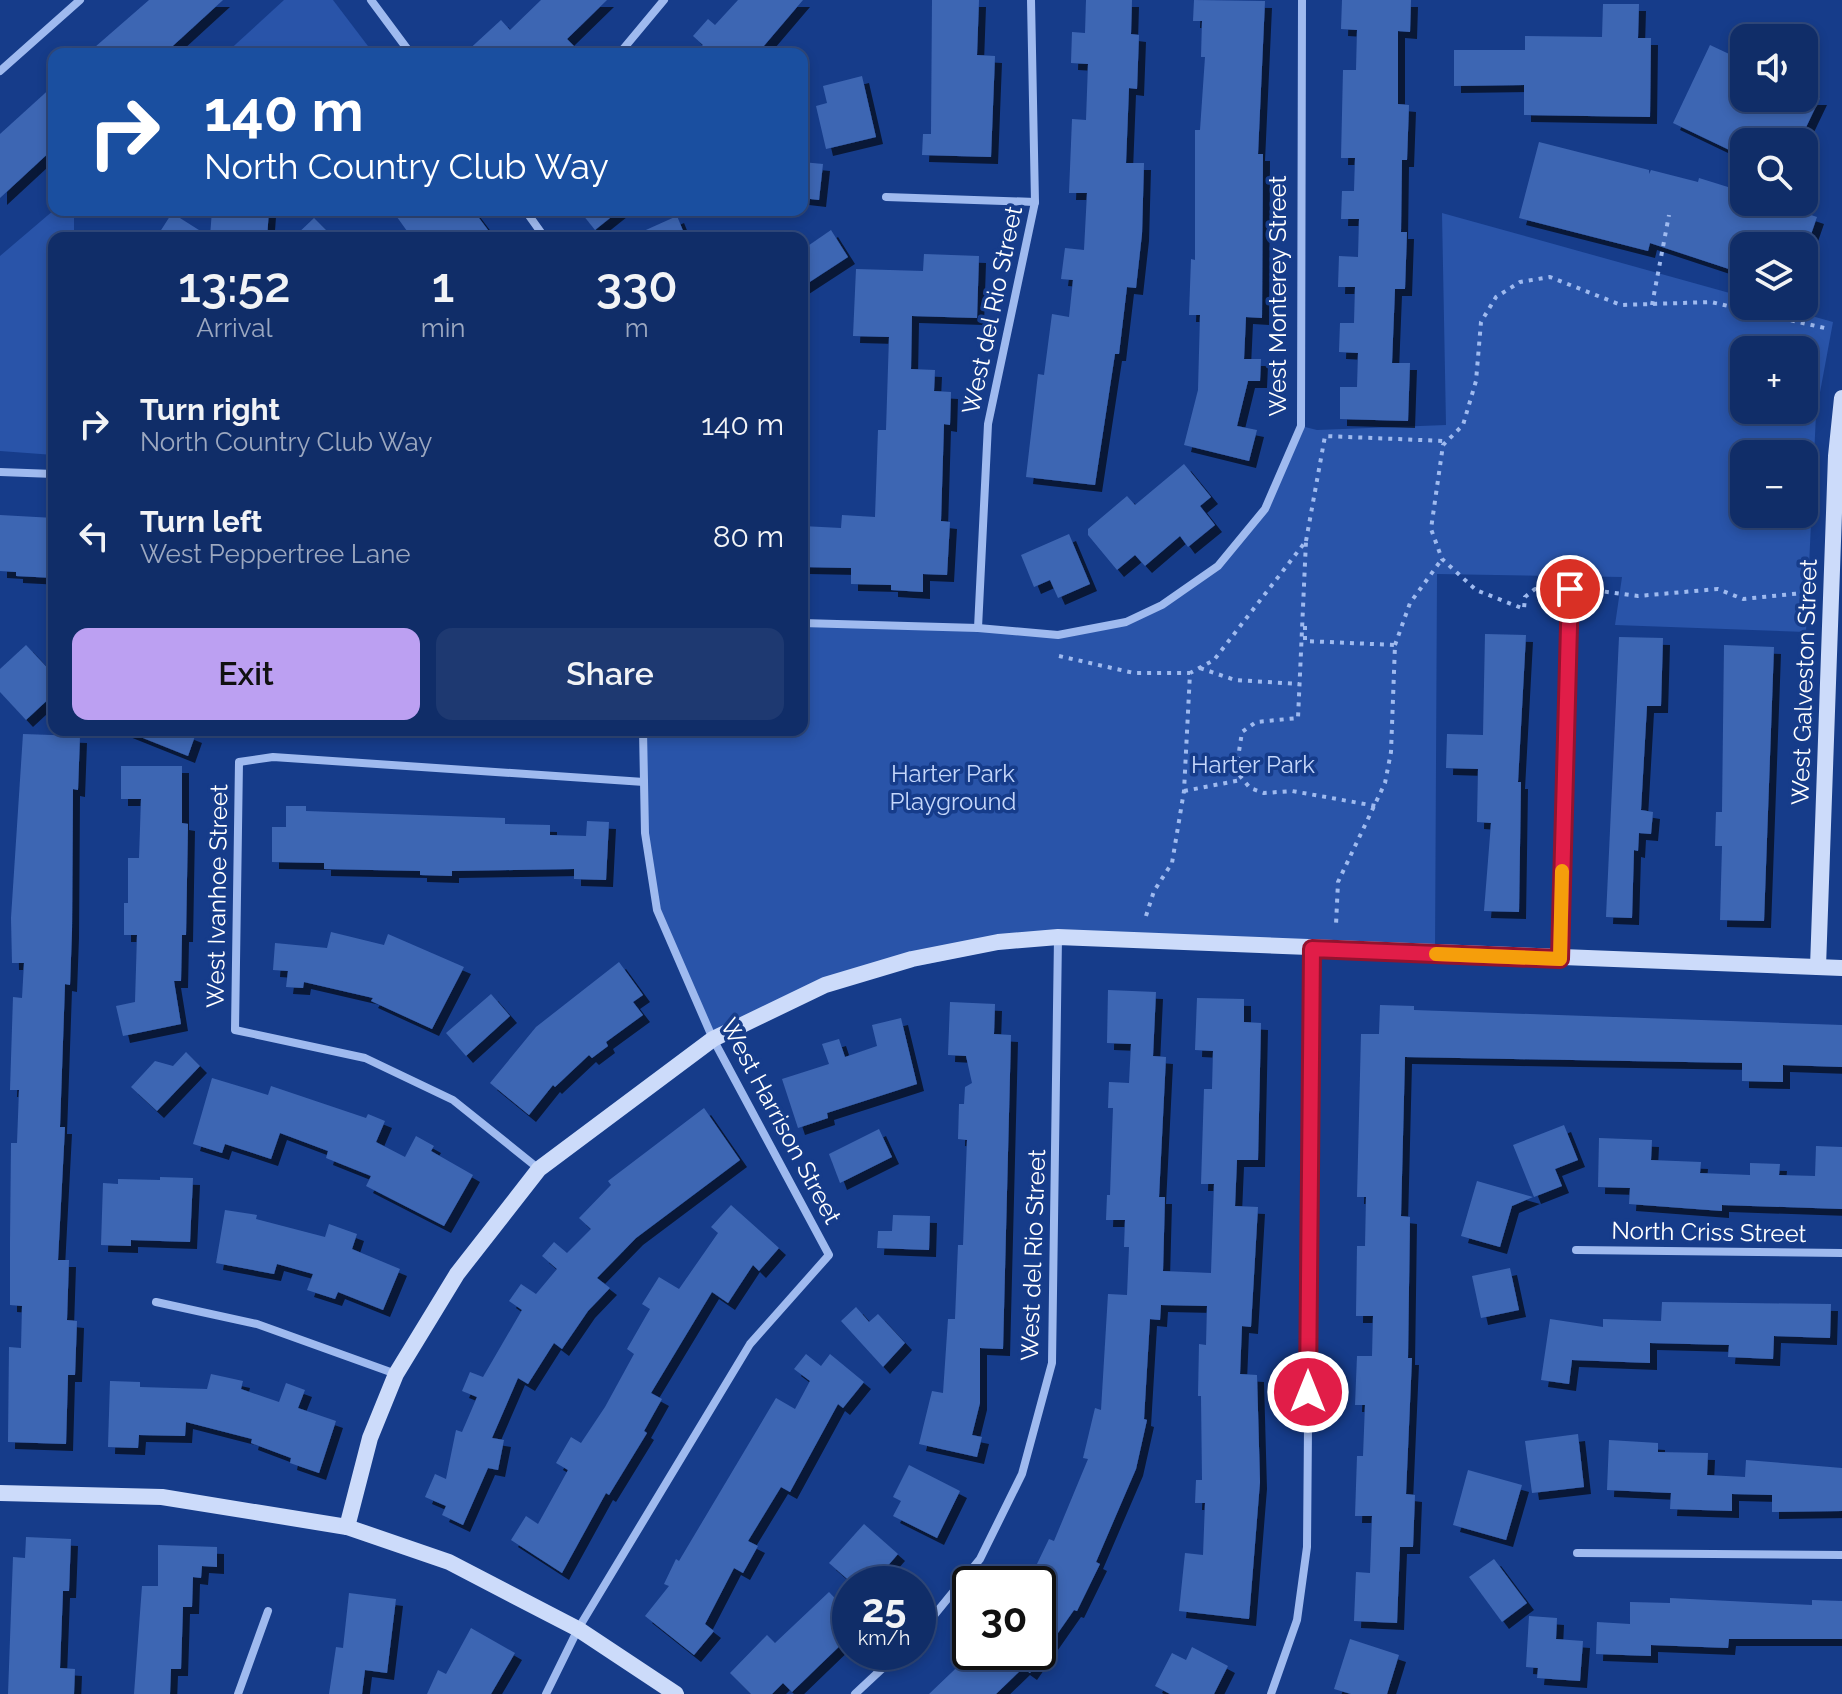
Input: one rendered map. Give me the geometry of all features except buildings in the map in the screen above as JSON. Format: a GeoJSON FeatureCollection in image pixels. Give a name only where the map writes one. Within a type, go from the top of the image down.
{"type":"FeatureCollection","features":[{"type":"Feature","properties":{"kind":"street"},"geometry":{"type":"LineString","coordinates":[[0,71],[80,0]]}},
{"type":"Feature","properties":{"kind":"street"},"geometry":{"type":"LineString","coordinates":[[371,0],[407,48]]}},
{"type":"Feature","properties":{"kind":"street"},"geometry":{"type":"LineString","coordinates":[[624,48],[664,0]]}},
{"type":"Feature","properties":{"kind":"street","name":"West del Rio Street"},"geometry":{"type":"LineString","coordinates":[[978,628],[988,424],[1035,202],[1031,0]]}},
{"type":"Feature","properties":{"kind":"street","name":"West Monterey Street"},"geometry":{"type":"LineString","coordinates":[[808,623],[978,628],[1058,635],[1126,622],[1162,605],[1218,566],[1265,509],[1301,426],[1302,0]]}},
{"type":"Feature","properties":{"kind":"street"},"geometry":{"type":"LineString","coordinates":[[886,197],[1035,202]]}},
{"type":"Feature","properties":{"kind":"street","name":"West Galveston Street"},"geometry":{"type":"LineString","coordinates":[[1818,967],[1836,456],[1842,398]]}},
{"type":"Feature","properties":{"kind":"street"},"geometry":{"type":"LineString","coordinates":[[0,472],[48,474]]}},
{"type":"Feature","properties":{"kind":"street"},"geometry":{"type":"LineString","coordinates":[[1560,959],[1570,589]]}},
{"type":"Feature","properties":{"kind":"street","name":"West Harrison Street"},"geometry":{"type":"LineString","coordinates":[[546,1694],[578,1629],[750,1344],[829,1255],[713,1039],[657,910],[645,833],[643,736]]}},
{"type":"Feature","properties":{"kind":"street","name":"West Ivanhoe Street"},"geometry":{"type":"LineString","coordinates":[[539,1169],[453,1100],[365,1058],[235,1030],[239,762],[273,757],[644,782]]}},
{"type":"Feature","properties":{"kind":"street"},"geometry":{"type":"LineString","coordinates":[[347,1527],[370,1438],[396,1374],[457,1274],[539,1169],[713,1039],[825,985],[912,959],[998,942],[1058,937],[1842,968]]}},
{"type":"Feature","properties":{"kind":"street","name":"West del Rio Street"},"geometry":{"type":"LineString","coordinates":[[936,1613],[980,1559],[1022,1474],[1052,1363],[1058,937]]}},
{"type":"Feature","properties":{"kind":"street"},"geometry":{"type":"LineString","coordinates":[[1271,1694],[1297,1620],[1307,1547],[1312,949]]}},
{"type":"Feature","properties":{"kind":"street","name":"North Criss Street"},"geometry":{"type":"LineString","coordinates":[[1576,1250],[1842,1253]]}},
{"type":"Feature","properties":{"kind":"street"},"geometry":{"type":"LineString","coordinates":[[156,1302],[257,1324],[396,1374]]}},
{"type":"Feature","properties":{"kind":"street"},"geometry":{"type":"LineString","coordinates":[[0,1493],[162,1497],[347,1527],[449,1562],[578,1629],[676,1694]]}},
{"type":"Feature","properties":{"kind":"street"},"geometry":{"type":"LineString","coordinates":[[1577,1553],[1842,1555]]}},
{"type":"Feature","properties":{"kind":"street"},"geometry":{"type":"LineString","coordinates":[[238,1694],[268,1611]]}},
{"type":"Feature","properties":{"kind":"street"},"geometry":{"type":"LineString","coordinates":[[855,1694],[881,1670]]}},
{"type":"Feature","properties":{"kind":"path"},"geometry":{"type":"LineString","coordinates":[[1652,305],[1669,215]]}},
{"type":"Feature","properties":{"kind":"path"},"geometry":{"type":"LineString","coordinates":[[1803,593],[1743,599],[1718,589],[1638,596],[1535,589],[1525,597],[1524,609],[1476,590],[1442,559],[1431,529],[1444,441],[1463,425],[1476,381],[1481,322],[1496,297],[1520,282],[1550,277],[1621,305],[1711,302],[1829,329]]}},
{"type":"Feature","properties":{"kind":"path"},"geometry":{"type":"LineString","coordinates":[[1376,806],[1292,791],[1264,793],[1241,780],[1236,771],[1242,732],[1256,722],[1298,718],[1306,541],[1325,436],[1444,441]]}},
{"type":"Feature","properties":{"kind":"path"},"geometry":{"type":"LineString","coordinates":[[1306,541],[1305,641],[1395,645]]}},
{"type":"Feature","properties":{"kind":"path"},"geometry":{"type":"LineString","coordinates":[[1059,656],[1134,673],[1190,673],[1214,660],[1238,633],[1306,541]]}},
{"type":"Feature","properties":{"kind":"path"},"geometry":{"type":"LineString","coordinates":[[1336,925],[1338,882],[1376,806],[1391,752],[1395,645],[1410,603],[1442,559]]}},
{"type":"Feature","properties":{"kind":"path"},"geometry":{"type":"LineString","coordinates":[[1200,668],[1235,680],[1299,684]]}},
{"type":"Feature","properties":{"kind":"path"},"geometry":{"type":"LineString","coordinates":[[1146,916],[1154,891],[1172,863],[1184,791],[1190,673]]}},
{"type":"Feature","properties":{"kind":"path"},"geometry":{"type":"LineString","coordinates":[[1184,791],[1241,780]]}},
{"type":"Feature","properties":{"kind":"green space"},"geometry":{"type":"Polygon","coordinates":[[[284,0],[333,0],[369,48],[232,48],[284,0]]]}},
{"type":"Feature","properties":{"kind":"green space","name":"Harter Park"},"geometry":{"type":"Polygon","coordinates":[[[1442,213],[1730,293],[1730,320],[1818,318],[1833,322],[1818,403],[1818,336],[1730,336],[1730,424],[1816,424],[1815,440],[1730,440],[1730,528],[1811,528],[1806,632],[1615,625],[1622,577],[1437,574],[1435,954],[1058,937],[825,985],[713,1039],[657,910],[645,833],[643,736],[808,736],[808,623],[1058,635],[1090,629],[1148,609],[1199,579],[1243,537],[1274,491],[1301,426],[1317,430],[1446,425],[1442,213]]]}},
{"type":"Feature","properties":{"kind":"green space"},"geometry":{"type":"Polygon","coordinates":[[[48,215],[74,216],[74,232],[48,232],[48,455],[0,451],[0,256],[48,215]]]}},
{"type":"Feature","properties":{"kind":"slow traffic"},"geometry":{"type":"LineString","coordinates":[[1436,954],[1560,959],[1562,871]]}},
{"type":"Feature","properties":{"kind":"route"},"geometry":{"type":"LineString","coordinates":[[1308,1392],[1312,949],[1560,959],[1570,589]]}},
{"type":"Feature","properties":{"kind":"park label","name":"Harter Park Playground"},"geometry":{"type":"Point","coordinates":[953,787]}}]}
